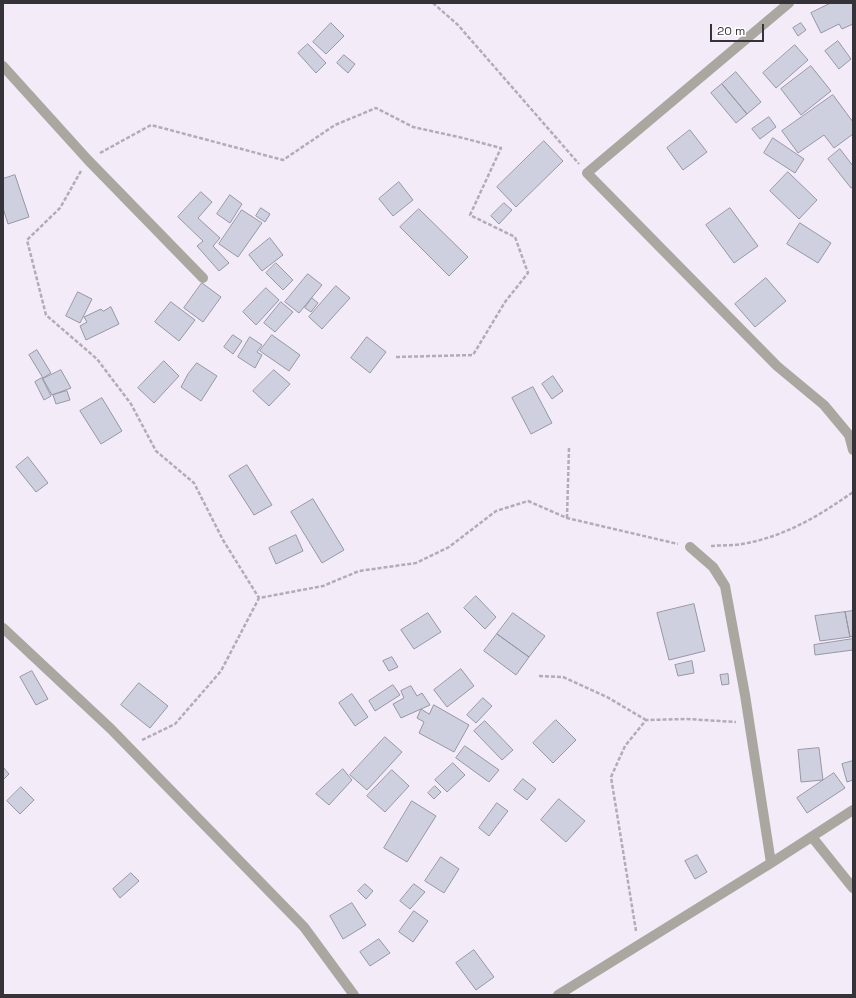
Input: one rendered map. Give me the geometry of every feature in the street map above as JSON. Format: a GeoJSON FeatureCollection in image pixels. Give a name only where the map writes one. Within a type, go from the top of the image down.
{"type":"FeatureCollection","features":[{"type":"Feature","properties":{"kind":"street"},"geometry":{"type":"LineString","coordinates":[[789,3],[587,173],[777,366],[824,405],[849,435],[853,450]]}},
{"type":"Feature","properties":{"kind":"street"},"geometry":{"type":"LineString","coordinates":[[3,66],[88,160],[203,278]]}},
{"type":"Feature","properties":{"kind":"street"},"geometry":{"type":"LineString","coordinates":[[690,546],[713,567],[725,586],[750,722],[772,863]]}},
{"type":"Feature","properties":{"kind":"street"},"geometry":{"type":"LineString","coordinates":[[3,628],[129,747],[304,927],[354,995]]}},
{"type":"Feature","properties":{"kind":"street"},"geometry":{"type":"LineString","coordinates":[[558,995],[772,863],[853,810]]}},
{"type":"Feature","properties":{"kind":"street"},"geometry":{"type":"LineString","coordinates":[[812,836],[853,888]]}},
{"type":"Feature","properties":{"kind":"path"},"geometry":{"type":"LineString","coordinates":[[433,3],[458,25],[587,173]]}},
{"type":"Feature","properties":{"kind":"path"},"geometry":{"type":"LineString","coordinates":[[259,598],[222,540],[194,483],[156,451],[131,404],[97,359],[46,315],[27,240],[60,208],[88,160],[151,125],[283,160],[335,125],[376,108],[413,127],[501,148],[470,215],[515,237],[528,273],[505,302],[473,355],[396,357]]}},
{"type":"Feature","properties":{"kind":"path"},"geometry":{"type":"LineString","coordinates":[[567,518],[569,448]]}},
{"type":"Feature","properties":{"kind":"path"},"geometry":{"type":"LineString","coordinates":[[259,598],[323,586],[359,571],[416,563],[449,547],[496,511],[528,501],[567,518],[690,546],[741,545],[787,532],[822,514],[853,492]]}},
{"type":"Feature","properties":{"kind":"path"},"geometry":{"type":"LineString","coordinates":[[129,747],[175,724],[221,671],[259,598]]}},
{"type":"Feature","properties":{"kind":"path"},"geometry":{"type":"LineString","coordinates":[[539,676],[563,677],[606,697],[646,720],[687,719],[750,722]]}},
{"type":"Feature","properties":{"kind":"path"},"geometry":{"type":"LineString","coordinates":[[639,946],[611,777],[625,746],[646,720]]}},
{"type":"Feature","properties":{"kind":"building"},"geometry":{"type":"Polygon","coordinates":[[[831,3],[853,3],[853,24],[842,29],[839,24],[821,33],[811,13],[831,3]]]}},
{"type":"Feature","properties":{"kind":"building"},"geometry":{"type":"Polygon","coordinates":[[[331,23],[344,36],[326,54],[313,42],[331,23]]]}},
{"type":"Feature","properties":{"kind":"building"},"geometry":{"type":"Polygon","coordinates":[[[801,23],[806,30],[798,36],[793,28],[801,23]]]}},
{"type":"Feature","properties":{"kind":"building"},"geometry":{"type":"Polygon","coordinates":[[[838,41],[851,59],[839,69],[825,51],[838,41]]]}},
{"type":"Feature","properties":{"kind":"building"},"geometry":{"type":"Polygon","coordinates":[[[308,44],[326,63],[316,73],[298,53],[308,44]]]}},
{"type":"Feature","properties":{"kind":"building"},"geometry":{"type":"Polygon","coordinates":[[[795,45],[808,60],[776,88],[763,73],[795,45]]]}},
{"type":"Feature","properties":{"kind":"building"},"geometry":{"type":"Polygon","coordinates":[[[344,55],[355,64],[348,73],[337,63],[344,55]]]}},
{"type":"Feature","properties":{"kind":"building"},"geometry":{"type":"Polygon","coordinates":[[[811,66],[831,91],[801,115],[781,89],[811,66]]]}},
{"type":"Feature","properties":{"kind":"building"},"geometry":{"type":"Polygon","coordinates":[[[736,72],[761,102],[747,114],[722,84],[736,72]]]}},
{"type":"Feature","properties":{"kind":"building"},"geometry":{"type":"Polygon","coordinates":[[[722,84],[747,114],[736,123],[711,93],[722,84]]]}},
{"type":"Feature","properties":{"kind":"building"},"geometry":{"type":"Polygon","coordinates":[[[833,95],[853,122],[853,134],[834,148],[824,135],[798,153],[782,131],[833,95]]]}},
{"type":"Feature","properties":{"kind":"building"},"geometry":{"type":"Polygon","coordinates":[[[769,117],[776,127],[760,139],[752,129],[769,117]]]}},
{"type":"Feature","properties":{"kind":"building"},"geometry":{"type":"Polygon","coordinates":[[[690,130],[707,152],[683,170],[667,148],[690,130]]]}},
{"type":"Feature","properties":{"kind":"building"},"geometry":{"type":"Polygon","coordinates":[[[773,138],[804,159],[795,173],[764,153],[773,138]]]}},
{"type":"Feature","properties":{"kind":"building"},"geometry":{"type":"Polygon","coordinates":[[[544,141],[563,161],[516,207],[497,187],[544,141]]]}},
{"type":"Feature","properties":{"kind":"building"},"geometry":{"type":"Polygon","coordinates":[[[840,149],[853,166],[853,187],[851,188],[828,159],[840,149]]]}},
{"type":"Feature","properties":{"kind":"building"},"geometry":{"type":"Polygon","coordinates":[[[788,172],[817,200],[799,219],[770,191],[788,172]]]}},
{"type":"Feature","properties":{"kind":"building"},"geometry":{"type":"Polygon","coordinates":[[[15,175],[29,217],[8,224],[3,208],[3,179],[15,175]]]}},
{"type":"Feature","properties":{"kind":"building"},"geometry":{"type":"Polygon","coordinates":[[[399,182],[413,200],[393,216],[379,199],[399,182]]]}},
{"type":"Feature","properties":{"kind":"building"},"geometry":{"type":"Polygon","coordinates":[[[201,192],[212,202],[198,218],[220,238],[213,246],[229,263],[219,271],[197,246],[203,241],[178,217],[201,192]]]}},
{"type":"Feature","properties":{"kind":"building"},"geometry":{"type":"Polygon","coordinates":[[[230,195],[242,204],[230,223],[217,214],[230,195]]]}},
{"type":"Feature","properties":{"kind":"building"},"geometry":{"type":"Polygon","coordinates":[[[504,203],[512,210],[499,224],[491,216],[504,203]]]}},
{"type":"Feature","properties":{"kind":"building"},"geometry":{"type":"Polygon","coordinates":[[[261,208],[270,214],[265,222],[256,216],[261,208]]]}},
{"type":"Feature","properties":{"kind":"building"},"geometry":{"type":"Polygon","coordinates":[[[730,208],[758,246],[734,263],[706,225],[730,208]]]}},
{"type":"Feature","properties":{"kind":"building"},"geometry":{"type":"Polygon","coordinates":[[[419,209],[468,257],[449,276],[400,227],[419,209]]]}},
{"type":"Feature","properties":{"kind":"building"},"geometry":{"type":"Polygon","coordinates":[[[242,210],[262,223],[238,257],[219,244],[242,210]]]}},
{"type":"Feature","properties":{"kind":"building"},"geometry":{"type":"Polygon","coordinates":[[[800,223],[831,243],[818,263],[787,244],[800,223]]]}},
{"type":"Feature","properties":{"kind":"building"},"geometry":{"type":"Polygon","coordinates":[[[270,238],[283,255],[262,271],[249,255],[270,238]]]}},
{"type":"Feature","properties":{"kind":"building"},"geometry":{"type":"Polygon","coordinates":[[[276,263],[293,280],[283,290],[266,273],[276,263]]]}},
{"type":"Feature","properties":{"kind":"building"},"geometry":{"type":"Polygon","coordinates":[[[308,274],[322,285],[299,313],[285,302],[308,274]]]}},
{"type":"Feature","properties":{"kind":"building"},"geometry":{"type":"Polygon","coordinates":[[[766,278],[786,301],[755,327],[735,304],[766,278]]]}},
{"type":"Feature","properties":{"kind":"building"},"geometry":{"type":"Polygon","coordinates":[[[202,283],[221,297],[203,322],[184,308],[202,283]]]}},
{"type":"Feature","properties":{"kind":"building"},"geometry":{"type":"Polygon","coordinates":[[[336,286],[350,298],[322,329],[309,317],[336,286]]]}},
{"type":"Feature","properties":{"kind":"building"},"geometry":{"type":"Polygon","coordinates":[[[266,288],[279,300],[256,325],[243,312],[266,288]]]}},
{"type":"Feature","properties":{"kind":"building"},"geometry":{"type":"Polygon","coordinates":[[[78,292],[92,299],[80,323],[66,316],[78,292]]]}},
{"type":"Feature","properties":{"kind":"building"},"geometry":{"type":"Polygon","coordinates":[[[312,298],[318,303],[311,312],[305,308],[312,298]]]}},
{"type":"Feature","properties":{"kind":"building"},"geometry":{"type":"Polygon","coordinates":[[[171,302],[195,320],[179,341],[155,322],[171,302]]]}},
{"type":"Feature","properties":{"kind":"building"},"geometry":{"type":"Polygon","coordinates":[[[281,302],[293,312],[275,332],[264,323],[281,302]]]}},
{"type":"Feature","properties":{"kind":"building"},"geometry":{"type":"Polygon","coordinates":[[[111,307],[119,324],[86,340],[80,326],[87,322],[84,317],[101,309],[103,311],[111,307]]]}},
{"type":"Feature","properties":{"kind":"building"},"geometry":{"type":"Polygon","coordinates":[[[233,335],[242,341],[233,354],[224,347],[233,335]]]}},
{"type":"Feature","properties":{"kind":"building"},"geometry":{"type":"Polygon","coordinates":[[[272,335],[300,355],[289,371],[260,351],[272,335]]]}},
{"type":"Feature","properties":{"kind":"building"},"geometry":{"type":"Polygon","coordinates":[[[250,337],[262,345],[257,352],[262,355],[255,368],[238,357],[250,337]]]}},
{"type":"Feature","properties":{"kind":"building"},"geometry":{"type":"Polygon","coordinates":[[[367,337],[386,352],[370,373],[351,358],[367,337]]]}},
{"type":"Feature","properties":{"kind":"building"},"geometry":{"type":"Polygon","coordinates":[[[37,350],[51,373],[43,378],[29,355],[37,350]]]}},
{"type":"Feature","properties":{"kind":"building"},"geometry":{"type":"Polygon","coordinates":[[[164,361],[179,376],[154,403],[138,388],[164,361]]]}},
{"type":"Feature","properties":{"kind":"building"},"geometry":{"type":"Polygon","coordinates":[[[197,363],[217,376],[201,401],[181,387],[188,374],[197,363]]]}},
{"type":"Feature","properties":{"kind":"building"},"geometry":{"type":"Polygon","coordinates":[[[61,370],[71,388],[52,395],[43,379],[61,370]]]}},
{"type":"Feature","properties":{"kind":"building"},"geometry":{"type":"Polygon","coordinates":[[[274,370],[290,384],[269,406],[253,391],[274,370]]]}},
{"type":"Feature","properties":{"kind":"building"},"geometry":{"type":"Polygon","coordinates":[[[553,376],[563,391],[552,399],[542,384],[553,376]]]}},
{"type":"Feature","properties":{"kind":"building"},"geometry":{"type":"Polygon","coordinates":[[[42,378],[51,396],[44,400],[35,382],[42,378]]]}},
{"type":"Feature","properties":{"kind":"building"},"geometry":{"type":"Polygon","coordinates":[[[533,387],[552,423],[531,434],[512,398],[533,387]]]}},
{"type":"Feature","properties":{"kind":"building"},"geometry":{"type":"Polygon","coordinates":[[[67,391],[70,400],[56,404],[53,395],[67,391]]]}},
{"type":"Feature","properties":{"kind":"building"},"geometry":{"type":"Polygon","coordinates":[[[102,398],[122,431],[101,444],[80,411],[102,398]]]}},
{"type":"Feature","properties":{"kind":"building"},"geometry":{"type":"Polygon","coordinates":[[[28,457],[48,483],[36,492],[16,467],[28,457]]]}},
{"type":"Feature","properties":{"kind":"building"},"geometry":{"type":"Polygon","coordinates":[[[247,465],[272,505],[254,515],[229,476],[247,465]]]}},
{"type":"Feature","properties":{"kind":"building"},"geometry":{"type":"Polygon","coordinates":[[[313,499],[344,550],[322,563],[291,512],[313,499]]]}},
{"type":"Feature","properties":{"kind":"building"},"geometry":{"type":"Polygon","coordinates":[[[296,535],[303,551],[276,564],[269,548],[296,535]]]}},
{"type":"Feature","properties":{"kind":"building"},"geometry":{"type":"Polygon","coordinates":[[[476,596],[496,617],[485,629],[464,608],[476,596]]]}},
{"type":"Feature","properties":{"kind":"building"},"geometry":{"type":"Polygon","coordinates":[[[694,604],[705,651],[669,660],[657,613],[694,604]]]}},
{"type":"Feature","properties":{"kind":"building"},"geometry":{"type":"Polygon","coordinates":[[[853,611],[853,636],[850,637],[845,612],[853,611]]]}},
{"type":"Feature","properties":{"kind":"building"},"geometry":{"type":"Polygon","coordinates":[[[845,612],[850,637],[820,641],[815,616],[845,612]]]}},
{"type":"Feature","properties":{"kind":"building"},"geometry":{"type":"Polygon","coordinates":[[[428,613],[441,632],[414,649],[401,630],[428,613]]]}},
{"type":"Feature","properties":{"kind":"building"},"geometry":{"type":"Polygon","coordinates":[[[513,613],[545,636],[529,657],[497,634],[513,613]]]}},
{"type":"Feature","properties":{"kind":"building"},"geometry":{"type":"Polygon","coordinates":[[[497,634],[529,657],[516,675],[484,651],[497,634]]]}},
{"type":"Feature","properties":{"kind":"building"},"geometry":{"type":"Polygon","coordinates":[[[853,639],[853,650],[815,655],[814,645],[853,639]]]}},
{"type":"Feature","properties":{"kind":"building"},"geometry":{"type":"Polygon","coordinates":[[[392,657],[398,667],[389,671],[383,661],[392,657]]]}},
{"type":"Feature","properties":{"kind":"building"},"geometry":{"type":"Polygon","coordinates":[[[692,661],[694,673],[678,676],[675,665],[692,661]]]}},
{"type":"Feature","properties":{"kind":"building"},"geometry":{"type":"Polygon","coordinates":[[[461,669],[474,686],[447,707],[434,690],[461,669]]]}},
{"type":"Feature","properties":{"kind":"building"},"geometry":{"type":"Polygon","coordinates":[[[32,671],[48,699],[36,705],[20,677],[32,671]]]}},
{"type":"Feature","properties":{"kind":"building"},"geometry":{"type":"Polygon","coordinates":[[[728,674],[729,684],[722,685],[720,675],[728,674]]]}},
{"type":"Feature","properties":{"kind":"building"},"geometry":{"type":"Polygon","coordinates":[[[139,683],[168,706],[150,728],[121,705],[139,683]]]}},
{"type":"Feature","properties":{"kind":"building"},"geometry":{"type":"Polygon","coordinates":[[[393,685],[400,695],[375,711],[369,701],[393,685]]]}},
{"type":"Feature","properties":{"kind":"building"},"geometry":{"type":"Polygon","coordinates":[[[411,686],[417,696],[422,693],[430,705],[401,718],[393,704],[404,698],[401,691],[411,686]]]}},
{"type":"Feature","properties":{"kind":"building"},"geometry":{"type":"Polygon","coordinates":[[[352,694],[368,717],[355,726],[339,703],[352,694]]]}},
{"type":"Feature","properties":{"kind":"building"},"geometry":{"type":"Polygon","coordinates":[[[483,698],[492,706],[476,723],[467,715],[483,698]]]}},
{"type":"Feature","properties":{"kind":"building"},"geometry":{"type":"Polygon","coordinates":[[[434,705],[469,725],[454,752],[419,733],[424,722],[417,718],[421,709],[429,714],[434,705]]]}},
{"type":"Feature","properties":{"kind":"building"},"geometry":{"type":"Polygon","coordinates":[[[556,720],[576,740],[553,763],[533,743],[556,720]]]}},
{"type":"Feature","properties":{"kind":"building"},"geometry":{"type":"Polygon","coordinates":[[[485,721],[513,750],[502,760],[474,731],[485,721]]]}},
{"type":"Feature","properties":{"kind":"building"},"geometry":{"type":"Polygon","coordinates":[[[385,737],[402,752],[367,790],[350,775],[385,737]]]}},
{"type":"Feature","properties":{"kind":"building"},"geometry":{"type":"Polygon","coordinates":[[[465,746],[499,770],[489,782],[456,758],[465,746]]]}},
{"type":"Feature","properties":{"kind":"building"},"geometry":{"type":"Polygon","coordinates":[[[819,748],[823,780],[801,782],[798,750],[819,748]]]}},
{"type":"Feature","properties":{"kind":"building"},"geometry":{"type":"Polygon","coordinates":[[[853,761],[853,780],[847,782],[842,764],[853,761]]]}},
{"type":"Feature","properties":{"kind":"building"},"geometry":{"type":"Polygon","coordinates":[[[453,763],[465,775],[447,792],[435,780],[453,763]]]}},
{"type":"Feature","properties":{"kind":"building"},"geometry":{"type":"Polygon","coordinates":[[[3,767],[9,774],[3,780],[3,767]]]}},
{"type":"Feature","properties":{"kind":"building"},"geometry":{"type":"Polygon","coordinates":[[[343,769],[352,780],[329,805],[316,794],[343,769]]]}},
{"type":"Feature","properties":{"kind":"building"},"geometry":{"type":"Polygon","coordinates":[[[392,770],[409,786],[385,812],[367,796],[392,770]]]}},
{"type":"Feature","properties":{"kind":"building"},"geometry":{"type":"Polygon","coordinates":[[[834,773],[845,788],[807,813],[797,798],[834,773]]]}},
{"type":"Feature","properties":{"kind":"building"},"geometry":{"type":"Polygon","coordinates":[[[523,779],[536,789],[527,800],[514,790],[523,779]]]}},
{"type":"Feature","properties":{"kind":"building"},"geometry":{"type":"Polygon","coordinates":[[[435,786],[441,792],[434,799],[428,793],[435,786]]]}},
{"type":"Feature","properties":{"kind":"building"},"geometry":{"type":"Polygon","coordinates":[[[21,787],[34,800],[20,814],[7,801],[21,787]]]}},
{"type":"Feature","properties":{"kind":"building"},"geometry":{"type":"Polygon","coordinates":[[[559,799],[585,821],[566,842],[541,820],[559,799]]]}},
{"type":"Feature","properties":{"kind":"building"},"geometry":{"type":"Polygon","coordinates":[[[412,801],[436,816],[407,862],[384,848],[412,801]]]}},
{"type":"Feature","properties":{"kind":"building"},"geometry":{"type":"Polygon","coordinates":[[[497,803],[508,811],[489,836],[479,828],[497,803]]]}},
{"type":"Feature","properties":{"kind":"building"},"geometry":{"type":"Polygon","coordinates":[[[697,855],[707,872],[695,879],[685,861],[697,855]]]}},
{"type":"Feature","properties":{"kind":"building"},"geometry":{"type":"Polygon","coordinates":[[[441,857],[459,869],[444,893],[425,881],[441,857]]]}},
{"type":"Feature","properties":{"kind":"building"},"geometry":{"type":"Polygon","coordinates":[[[131,873],[139,881],[120,898],[113,889],[131,873]]]}},
{"type":"Feature","properties":{"kind":"building"},"geometry":{"type":"Polygon","coordinates":[[[365,884],[373,891],[366,899],[358,891],[365,884]]]}},
{"type":"Feature","properties":{"kind":"building"},"geometry":{"type":"Polygon","coordinates":[[[414,884],[425,892],[410,909],[400,901],[414,884]]]}},
{"type":"Feature","properties":{"kind":"building"},"geometry":{"type":"Polygon","coordinates":[[[352,903],[366,925],[343,939],[330,916],[352,903]]]}},
{"type":"Feature","properties":{"kind":"building"},"geometry":{"type":"Polygon","coordinates":[[[414,911],[428,921],[413,942],[399,932],[414,911]]]}},
{"type":"Feature","properties":{"kind":"building"},"geometry":{"type":"Polygon","coordinates":[[[379,939],[390,953],[370,966],[360,952],[379,939]]]}},
{"type":"Feature","properties":{"kind":"building"},"geometry":{"type":"Polygon","coordinates":[[[474,950],[494,977],[476,990],[456,963],[474,950]]]}}]}
